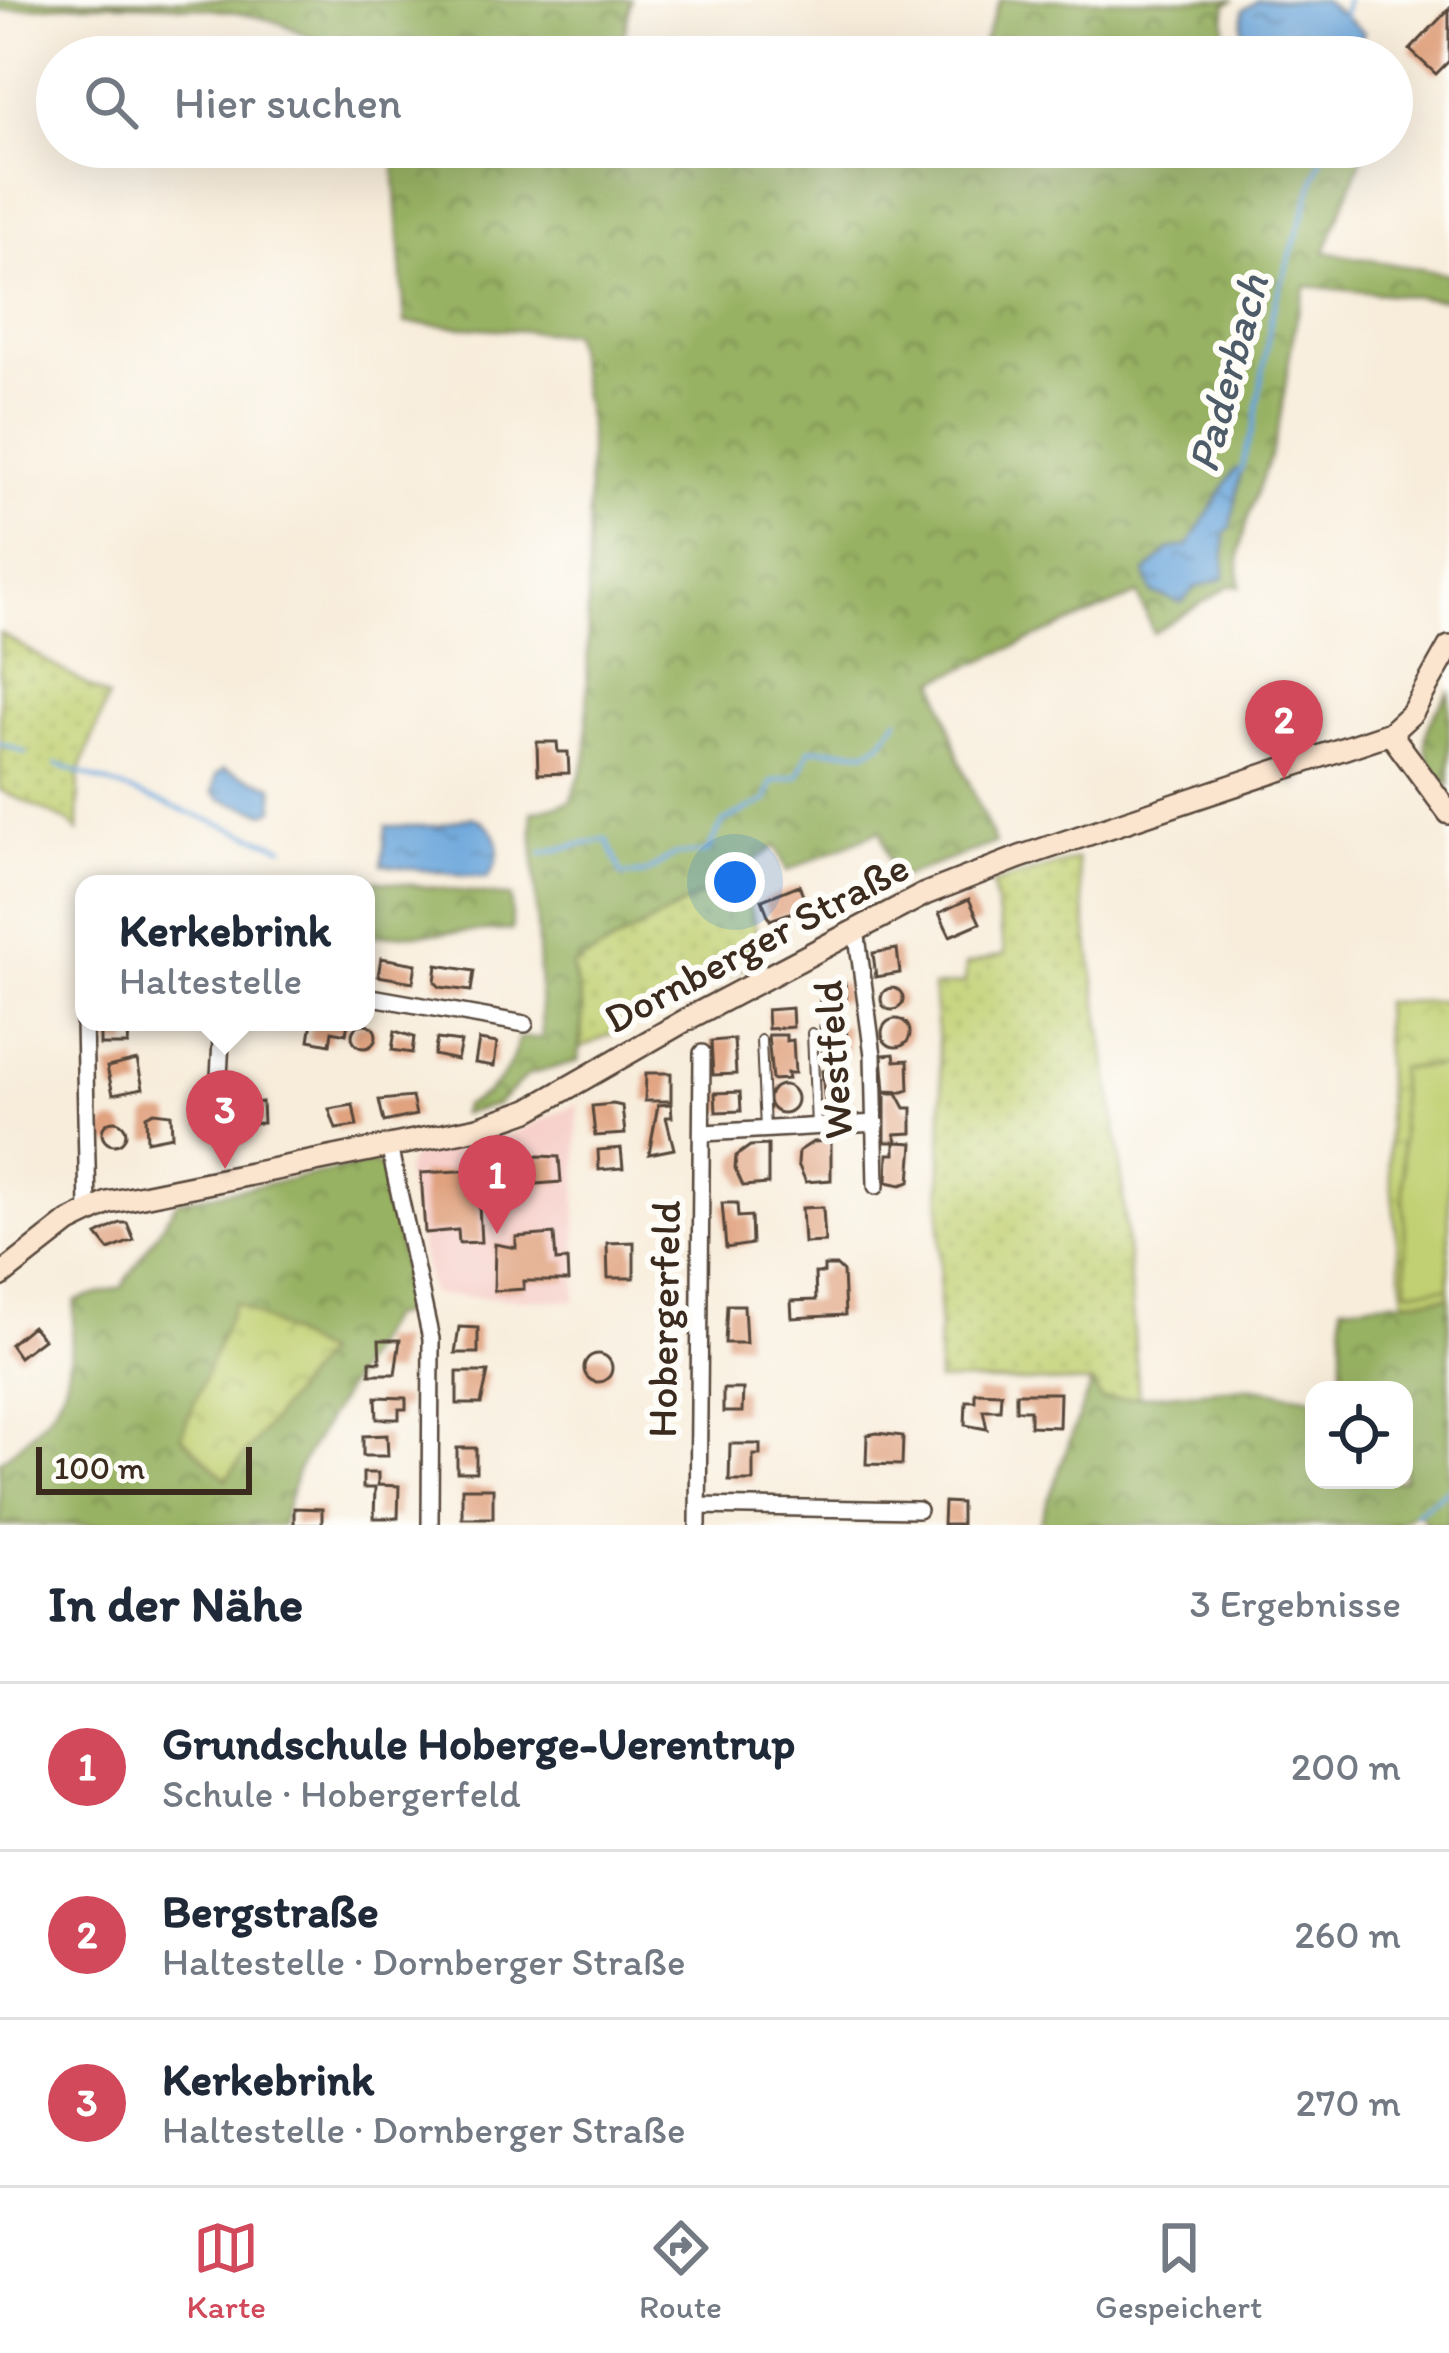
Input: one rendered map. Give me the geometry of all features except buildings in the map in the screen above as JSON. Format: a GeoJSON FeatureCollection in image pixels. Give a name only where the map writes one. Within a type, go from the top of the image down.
{"type":"FeatureCollection","features":[{"type":"Feature","properties":{"kind":"street"},"geometry":{"type":"LineString","coordinates":[[1449,647],[1412,713],[1390,733],[1449,813]]}},
{"type":"Feature","properties":{"kind":"street","name":"Dornberger Straße"},"geometry":{"type":"LineString","coordinates":[[0,1276],[88,1210],[485,1126],[529,1109],[856,928],[1020,857],[1390,733]]}},
{"type":"Feature","properties":{"kind":"street","name":"Westfeld"},"geometry":{"type":"LineString","coordinates":[[856,928],[876,1124],[876,1186]]}},
{"type":"Feature","properties":{"kind":"street"},"geometry":{"type":"LineString","coordinates":[[375,999],[525,1024]]}},
{"type":"Feature","properties":{"kind":"street"},"geometry":{"type":"LineString","coordinates":[[84,1031],[88,1210]]}},
{"type":"Feature","properties":{"kind":"street"},"geometry":{"type":"LineString","coordinates":[[219,1077],[222,1031]]}},
{"type":"Feature","properties":{"kind":"street","name":"Hobergerfeld"},"geometry":{"type":"LineString","coordinates":[[698,1525],[702,1053]]}},
{"type":"Feature","properties":{"kind":"street"},"geometry":{"type":"LineString","coordinates":[[704,1133],[876,1124]]}},
{"type":"Feature","properties":{"kind":"street"},"geometry":{"type":"LineString","coordinates":[[389,1146],[431,1339],[430,1525]]}},
{"type":"Feature","properties":{"kind":"street"},"geometry":{"type":"LineString","coordinates":[[698,1506],[918,1510]]}},
{"type":"Feature","properties":{"kind":"lane"},"geometry":{"type":"LineString","coordinates":[[812,1033],[816,1128]]}},
{"type":"Feature","properties":{"kind":"lane"},"geometry":{"type":"LineString","coordinates":[[761,1040],[765,1131]]}},
{"type":"Feature","properties":{"kind":"shaded area"},"geometry":{"type":"Polygon","coordinates":[[[578,1104],[576,1301],[431,1295],[405,1172],[411,1157],[504,1137],[578,1104]]]}},
{"type":"Feature","properties":{"kind":"green space"},"geometry":{"type":"Polygon","coordinates":[[[0,0],[631,0],[624,36],[306,36],[249,15],[179,6],[67,5],[0,11],[0,0]]]}},
{"type":"Feature","properties":{"kind":"green space"},"geometry":{"type":"Polygon","coordinates":[[[1000,0],[1235,0],[1226,4],[1225,36],[986,36],[1000,0]]]}},
{"type":"Feature","properties":{"kind":"green space"},"geometry":{"type":"Polygon","coordinates":[[[394,168],[1358,168],[1325,252],[1449,274],[1449,300],[1306,286],[1277,433],[1240,549],[1241,586],[1229,586],[1153,633],[1138,594],[936,680],[959,759],[995,843],[894,880],[881,830],[787,871],[776,846],[723,883],[572,966],[583,1010],[578,1061],[528,1075],[496,1105],[461,1114],[463,1106],[500,1080],[519,1038],[542,1038],[532,812],[570,802],[587,756],[589,429],[572,334],[405,323],[394,168]]]}},
{"type":"Feature","properties":{"kind":"green space"},"geometry":{"type":"Polygon","coordinates":[[[0,633],[108,698],[79,773],[78,832],[67,821],[0,790],[0,633]]]}},
{"type":"Feature","properties":{"kind":"green space"},"geometry":{"type":"Polygon","coordinates":[[[1449,693],[1449,786],[1430,762],[1425,740],[1449,693]]]}},
{"type":"Feature","properties":{"kind":"green space"},"geometry":{"type":"Polygon","coordinates":[[[1077,859],[1120,1156],[1139,1399],[1102,1400],[1091,1383],[938,1381],[942,1092],[933,987],[965,983],[966,965],[1005,954],[992,884],[1077,859]]]}},
{"type":"Feature","properties":{"kind":"green space"},"geometry":{"type":"Polygon","coordinates":[[[739,872],[764,957],[580,1049],[583,1010],[572,966],[739,872]]]}},
{"type":"Feature","properties":{"kind":"green space"},"geometry":{"type":"Polygon","coordinates":[[[375,880],[511,897],[512,930],[375,936],[375,880]]]}},
{"type":"Feature","properties":{"kind":"green space"},"geometry":{"type":"Polygon","coordinates":[[[1449,1001],[1449,1297],[1404,1300],[1389,1165],[1383,1002],[1449,1001]]]}},
{"type":"Feature","properties":{"kind":"green space"},"geometry":{"type":"Polygon","coordinates":[[[1449,1066],[1449,1288],[1407,1289],[1399,1068],[1449,1066]]]}},
{"type":"Feature","properties":{"kind":"green space"},"geometry":{"type":"Polygon","coordinates":[[[374,1163],[384,1170],[412,1312],[388,1317],[297,1471],[281,1525],[0,1525],[0,1461],[41,1424],[61,1393],[75,1301],[122,1287],[178,1201],[374,1163]]]}},
{"type":"Feature","properties":{"kind":"green space"},"geometry":{"type":"Polygon","coordinates":[[[1449,1297],[1449,1525],[1422,1525],[1426,1521],[1416,1512],[1396,1525],[1039,1525],[1091,1383],[1102,1400],[1247,1387],[1305,1396],[1305,1489],[1413,1489],[1413,1381],[1341,1381],[1342,1305],[1449,1297]]]}},
{"type":"Feature","properties":{"kind":"green space"},"geometry":{"type":"Polygon","coordinates":[[[235,1302],[323,1354],[226,1479],[181,1436],[235,1302]]]}},
{"type":"Feature","properties":{"kind":"water"},"geometry":{"type":"Polygon","coordinates":[[[1258,0],[1323,0],[1364,32],[1363,36],[1242,36],[1243,10],[1258,0]]]}},
{"type":"Feature","properties":{"kind":"water"},"geometry":{"type":"Polygon","coordinates":[[[1235,469],[1241,470],[1231,527],[1225,533],[1224,579],[1194,588],[1182,603],[1152,593],[1145,573],[1170,549],[1188,546],[1235,469]]]}},
{"type":"Feature","properties":{"kind":"water"},"geometry":{"type":"Polygon","coordinates":[[[224,769],[273,786],[274,809],[266,813],[220,799],[213,792],[216,775],[224,769]]]}},
{"type":"Feature","properties":{"kind":"water"},"geometry":{"type":"Polygon","coordinates":[[[471,817],[489,827],[497,842],[497,860],[487,878],[382,865],[386,826],[437,826],[471,817]]]}},
{"type":"Feature","properties":{"kind":"waterway","name":"Paderbach"},"geometry":{"type":"LineString","coordinates":[[1343,18],[1346,0]]}},
{"type":"Feature","properties":{"kind":"waterway","name":"Paderbach"},"geometry":{"type":"LineString","coordinates":[[1240,471],[1255,421],[1272,313],[1318,168]]}},
{"type":"Feature","properties":{"kind":"waterway","name":"Paderbach"},"geometry":{"type":"LineString","coordinates":[[541,853],[607,839],[622,875],[644,874],[674,855],[707,852],[723,822],[767,800],[772,782],[798,776],[810,749],[867,751],[882,742],[898,719]]}},
{"type":"Feature","properties":{"kind":"waterway","name":"Paderbach"},"geometry":{"type":"LineString","coordinates":[[0,743],[26,753]]}},
{"type":"Feature","properties":{"kind":"waterway","name":"Paderbach"},"geometry":{"type":"LineString","coordinates":[[56,764],[283,847]]}},
{"type":"Feature","properties":{"kind":"waterway"},"geometry":{"type":"LineString","coordinates":[[1415,1513],[1449,1489]]}},
{"type":"Feature","properties":{"kind":"place","name":"Bergstraße"},"geometry":{"type":"Point","coordinates":[1284,779]}},
{"type":"Feature","properties":{"kind":"place","name":"Kerkebrink"},"geometry":{"type":"Point","coordinates":[225,1169]}},
{"type":"Feature","properties":{"kind":"place","name":"Grundschule Hoberge-Uerentrup"},"geometry":{"type":"Point","coordinates":[497,1234]}}]}
